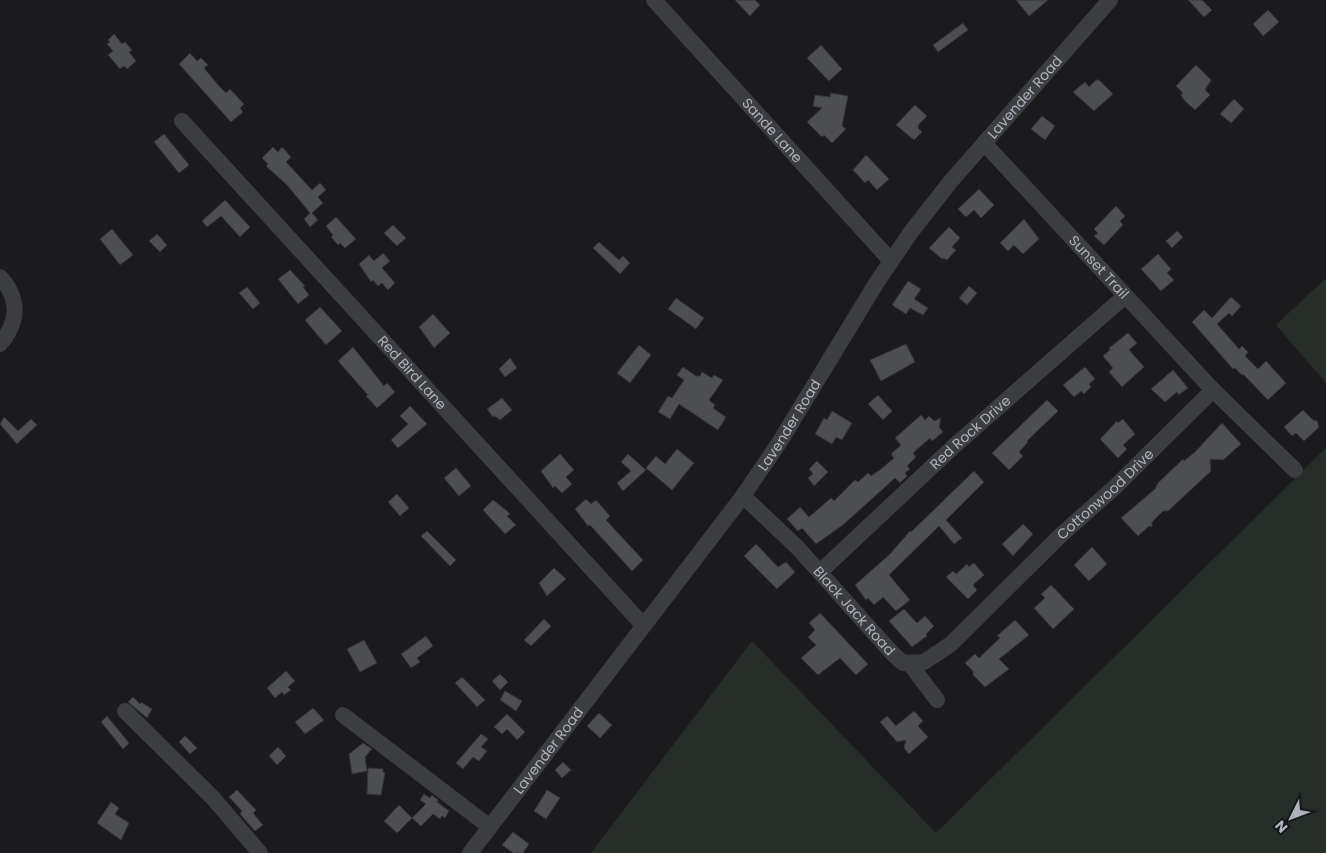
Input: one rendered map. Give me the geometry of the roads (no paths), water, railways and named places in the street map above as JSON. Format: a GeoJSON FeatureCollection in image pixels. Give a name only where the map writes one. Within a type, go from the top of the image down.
{"type":"FeatureCollection","features":[{"type":"Feature","properties":{"kind":"street","name":"Sande Lane"},"geometry":{"type":"LineString","coordinates":[[654,0],[891,261]]}},
{"type":"Feature","properties":{"kind":"street","name":"Lavender Road"},"geometry":{"type":"LineString","coordinates":[[470,853],[743,496],[779,443],[891,261],[939,196],[1110,0]]}},
{"type":"Feature","properties":{"kind":"street","name":"Red Bird Lane"},"geometry":{"type":"LineString","coordinates":[[182,121],[643,625]]}},
{"type":"Feature","properties":{"kind":"street","name":"Sunset Trail"},"geometry":{"type":"LineString","coordinates":[[984,143],[1213,390],[1294,470]]}},
{"type":"Feature","properties":{"kind":"street"},"geometry":{"type":"LineString","coordinates":[[0,277],[13,297],[16,313],[9,332],[0,344]]}},
{"type":"Feature","properties":{"kind":"street","name":"Red Rock Drive"},"geometry":{"type":"LineString","coordinates":[[820,572],[953,447],[1125,296]]}},
{"type":"Feature","properties":{"kind":"street","name":"Cottonwood Drive"},"geometry":{"type":"LineString","coordinates":[[998,599],[1062,534],[1115,487],[1213,390]]}},
{"type":"Feature","properties":{"kind":"street","name":"Black Jack Road"},"geometry":{"type":"LineString","coordinates":[[743,496],[797,547],[903,663],[924,662],[941,652],[998,599]]}},
{"type":"Feature","properties":{"kind":"street"},"geometry":{"type":"LineString","coordinates":[[910,664],[938,700]]}},
{"type":"Feature","properties":{"kind":"street"},"geometry":{"type":"LineString","coordinates":[[125,711],[213,798],[260,853]]}},
{"type":"Feature","properties":{"kind":"street"},"geometry":{"type":"LineString","coordinates":[[343,715],[490,827]]}}]}
